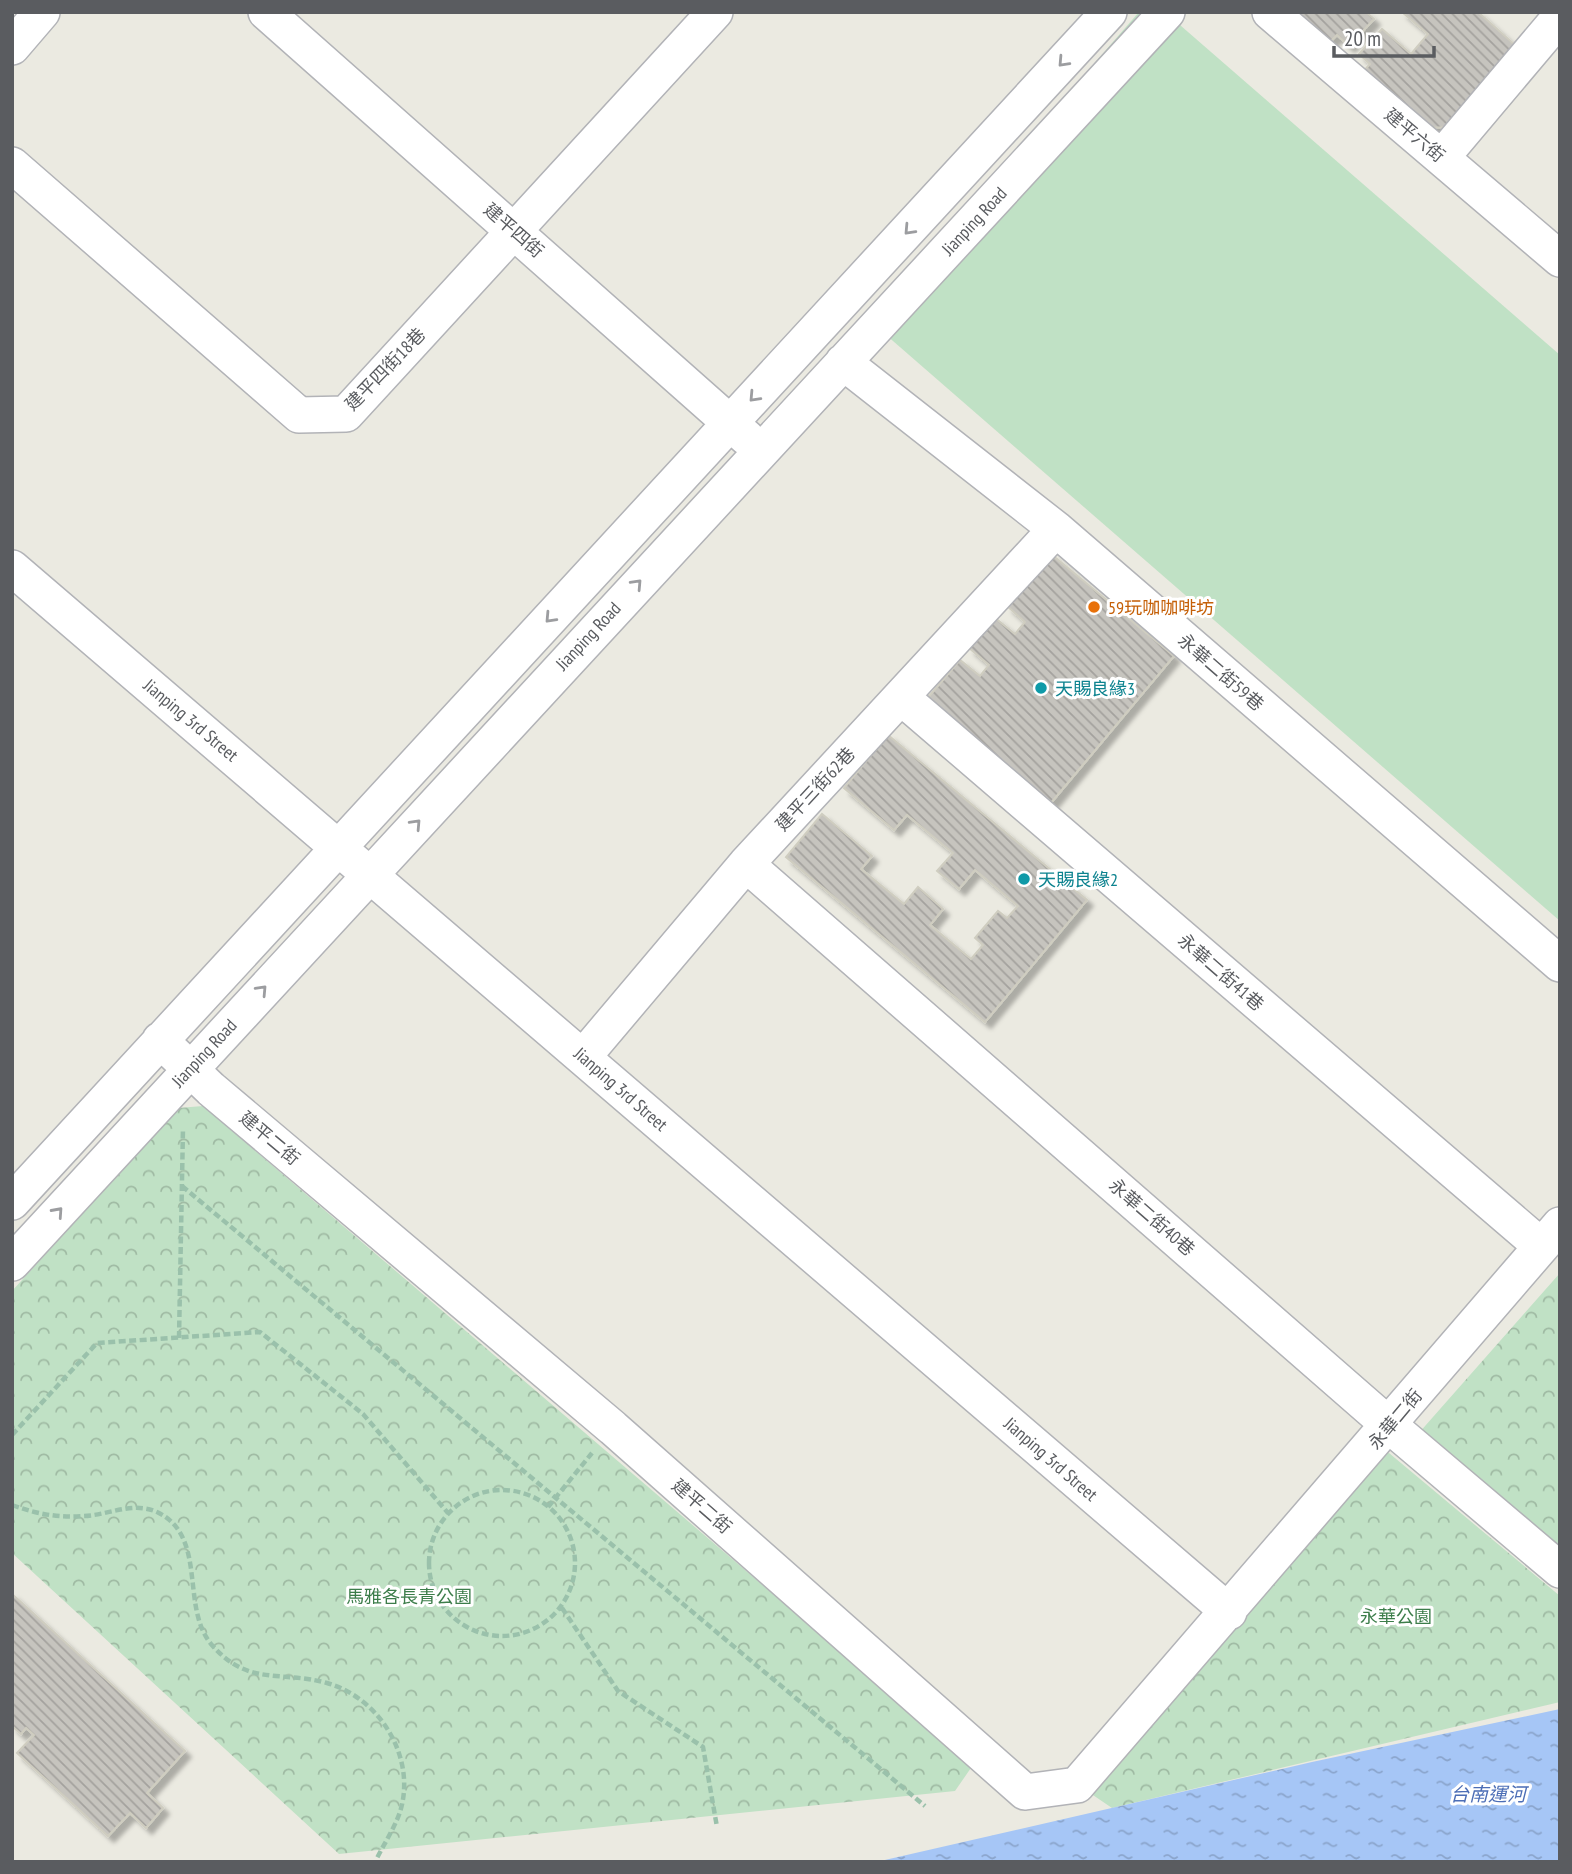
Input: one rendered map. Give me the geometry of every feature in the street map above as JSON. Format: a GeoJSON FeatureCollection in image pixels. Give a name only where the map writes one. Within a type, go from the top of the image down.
{"type":"FeatureCollection","features":[{"type":"Feature","properties":{"kind":"street"},"geometry":{"type":"LineString","coordinates":[[12,47],[42,12]]}},
{"type":"Feature","properties":{"kind":"street","name":"建平四街"},"geometry":{"type":"LineString","coordinates":[[266,12],[515,230],[759,450]]}},
{"type":"Feature","properties":{"kind":"street"},"geometry":{"type":"LineString","coordinates":[[12,1202],[1109,12]]}},
{"type":"Feature","properties":{"kind":"street","name":"Jianping Road"},"geometry":{"type":"LineString","coordinates":[[12,1263],[201,1078],[370,875],[759,450],[1167,12]]}},
{"type":"Feature","properties":{"kind":"street","name":"建平六街"},"geometry":{"type":"LineString","coordinates":[[1270,12],[1560,259]]}},
{"type":"Feature","properties":{"kind":"street","name":"建平四街18巷"},"geometry":{"type":"LineString","coordinates":[[12,164],[299,415],[346,414],[707,15]]}},
{"type":"Feature","properties":{"kind":"street"},"geometry":{"type":"LineString","coordinates":[[1442,157],[1560,17]]}},
{"type":"Feature","properties":{"kind":"street","name":"永華二街59巷"},"geometry":{"type":"LineString","coordinates":[[843,362],[1056,529],[1560,964]]}},
{"type":"Feature","properties":{"kind":"street","name":"建平三街62巷"},"geometry":{"type":"LineString","coordinates":[[583,1057],[746,864],[1056,529]]}},
{"type":"Feature","properties":{"kind":"street","name":"Jianping 3rd Street"},"geometry":{"type":"LineString","coordinates":[[12,568],[339,845],[370,875],[1229,1612]]}},
{"type":"Feature","properties":{"kind":"street","name":"永華二街41巷"},"geometry":{"type":"LineString","coordinates":[[901,697],[1550,1236]]}},
{"type":"Feature","properties":{"kind":"street","name":"永華二街40巷"},"geometry":{"type":"LineString","coordinates":[[746,864],[1390,1426],[1560,1570]]}},
{"type":"Feature","properties":{"kind":"street","name":"建平二街"},"geometry":{"type":"LineString","coordinates":[[160,1040],[201,1078],[613,1428],[1025,1792],[1077,1785],[1229,1612]]}},
{"type":"Feature","properties":{"kind":"street","name":"永華二街"},"geometry":{"type":"LineString","coordinates":[[1229,1612],[1550,1236]]}},
{"type":"Feature","properties":{"kind":"path"},"geometry":{"type":"LineString","coordinates":[[179,1338],[183,1121],[201,1078]]}},
{"type":"Feature","properties":{"kind":"path"},"geometry":{"type":"LineString","coordinates":[[182,1186],[925,1807]]}},
{"type":"Feature","properties":{"kind":"path"},"geometry":{"type":"LineString","coordinates":[[12,1435],[97,1343],[260,1332],[363,1415],[448,1513]]}},
{"type":"Feature","properties":{"kind":"path"},"geometry":{"type":"LineString","coordinates":[[548,1507],[613,1428]]}},
{"type":"Feature","properties":{"kind":"path"},"geometry":{"type":"LineString","coordinates":[[488,1490],[511,1490],[536,1497],[556,1513],[571,1535],[576,1560],[573,1585],[562,1608],[543,1625],[519,1635],[494,1637],[471,1630],[452,1617],[437,1600],[429,1577],[428,1554],[435,1532],[448,1513],[466,1498],[488,1490]]}},
{"type":"Feature","properties":{"kind":"path"},"geometry":{"type":"LineString","coordinates":[[12,1505],[43,1516],[87,1516],[127,1507],[156,1512],[177,1526],[190,1556],[199,1624],[208,1640],[227,1662],[254,1675],[329,1684],[355,1698],[377,1716],[393,1736],[402,1759],[403,1790],[400,1811],[376,1860]]}},
{"type":"Feature","properties":{"kind":"path"},"geometry":{"type":"LineString","coordinates":[[562,1608],[618,1691],[704,1747],[717,1827]]}},
{"type":"Feature","properties":{"kind":"green space"},"geometry":{"type":"Polygon","coordinates":[[[1139,12],[1165,12],[1560,355],[1560,921],[870,321],[1139,12]]]}},
{"type":"Feature","properties":{"kind":"green space","name":"馬雅各長青公園"},"geometry":{"type":"Polygon","coordinates":[[[203,1106],[973,1765],[955,1791],[339,1854],[12,1553],[12,1291],[178,1108],[203,1106]]]}},
{"type":"Feature","properties":{"kind":"green space"},"geometry":{"type":"Polygon","coordinates":[[[1560,1273],[1560,1554],[1418,1434],[1560,1273]]]}},
{"type":"Feature","properties":{"kind":"green space","name":"永華公園"},"geometry":{"type":"Polygon","coordinates":[[[1383,1448],[1560,1596],[1560,1702],[1112,1808],[1087,1791],[1383,1448]]]}},
{"type":"Feature","properties":{"kind":"water","name":"台南運河"},"geometry":{"type":"Polygon","coordinates":[[[1560,1709],[1560,1862],[876,1862],[1312,1762],[1560,1709]]]}},
{"type":"Feature","properties":{"kind":"building"},"geometry":{"type":"Polygon","coordinates":[[[1292,12],[1366,12],[1374,19],[1349,46],[1337,35],[1329,43],[1292,12]]]}},
{"type":"Feature","properties":{"kind":"building"},"geometry":{"type":"Polygon","coordinates":[[[1402,12],[1478,12],[1515,45],[1449,127],[1427,128],[1363,72],[1370,64],[1359,54],[1382,29],[1411,54],[1428,34],[1402,12]]]}},
{"type":"Feature","properties":{"kind":"building","name":"天賜良緣3"},"geometry":{"type":"Polygon","coordinates":[[[1051,554],[1174,656],[1050,804],[926,700],[960,660],[980,676],[989,665],[969,648],[995,618],[1015,634],[1025,622],[1007,606],[1051,554]]]}},
{"type":"Feature","properties":{"kind":"building","name":"天賜良緣2"},"geometry":{"type":"Polygon","coordinates":[[[888,735],[1087,900],[985,1022],[786,857],[822,814],[872,856],[861,869],[904,904],[918,887],[943,909],[930,925],[971,959],[983,945],[975,938],[998,911],[1007,918],[1018,906],[975,870],[959,889],[937,871],[953,853],[907,815],[894,830],[844,788],[888,735]]]}},
{"type":"Feature","properties":{"kind":"building"},"geometry":{"type":"Polygon","coordinates":[[[12,1594],[185,1751],[147,1793],[163,1808],[146,1828],[130,1813],[108,1836],[17,1753],[34,1735],[26,1728],[21,1734],[12,1726],[12,1594]]]}},
{"type":"Feature","properties":{"kind":"place","name":"59玩咖咖啡坊"},"geometry":{"type":"Point","coordinates":[1094,607]}},
{"type":"Feature","properties":{"kind":"place","name":"天賜良緣3"},"geometry":{"type":"Point","coordinates":[1041,688]}},
{"type":"Feature","properties":{"kind":"place","name":"天賜良緣2"},"geometry":{"type":"Point","coordinates":[1024,879]}}]}
